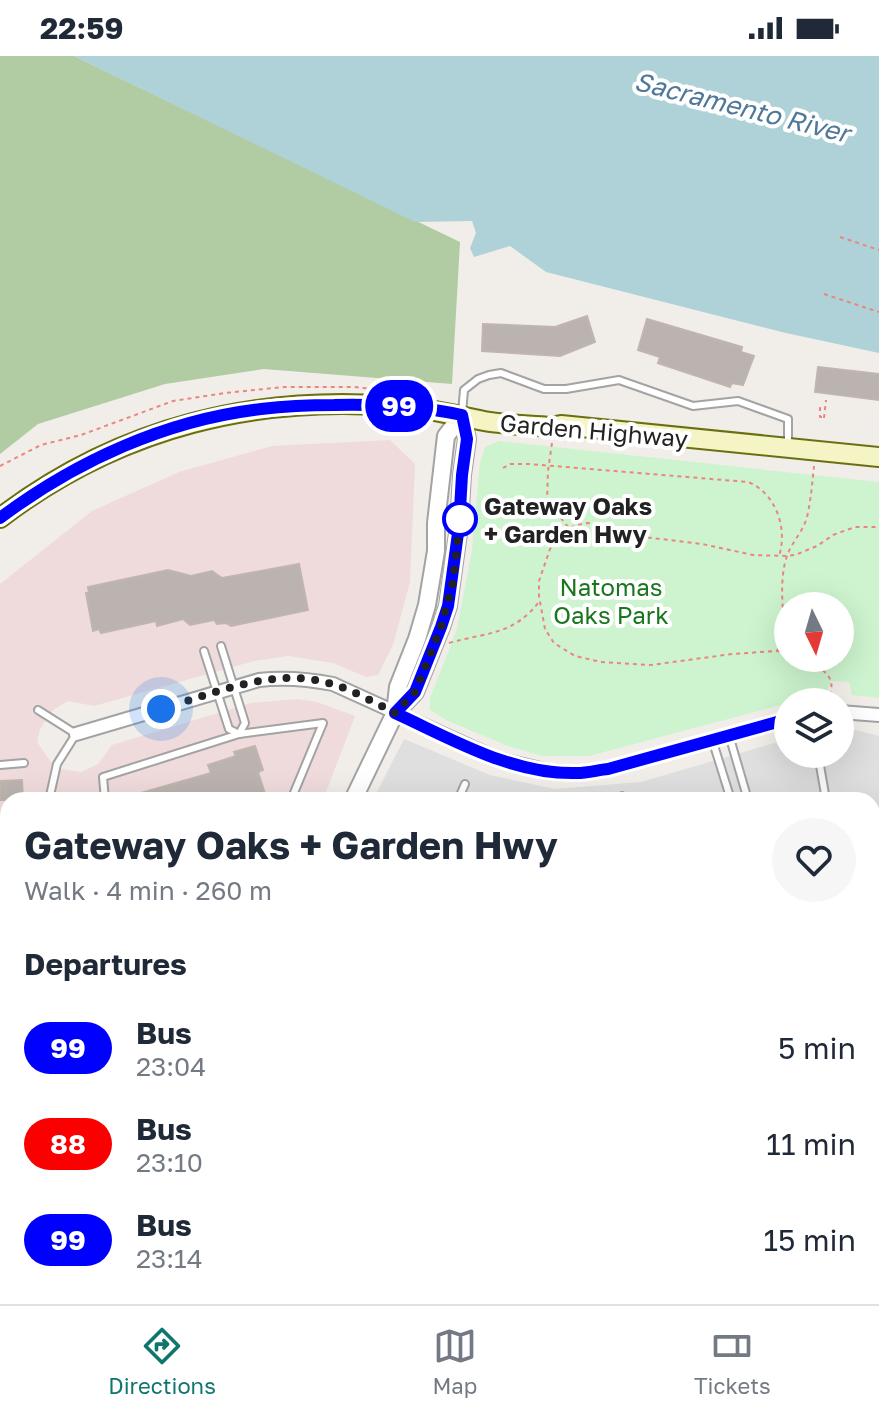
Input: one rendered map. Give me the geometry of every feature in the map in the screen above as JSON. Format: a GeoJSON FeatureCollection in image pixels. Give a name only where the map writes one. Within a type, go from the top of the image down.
{"type":"FeatureCollection","features":[{"type":"Feature","properties":{"kind":"main road","name":"Garden Highway"},"geometry":{"type":"LineString","coordinates":[[0,518],[86,463],[156,434],[225,415],[294,406],[371,404],[437,410],[486,421],[551,427],[561,425],[879,457]]}},
{"type":"Feature","properties":{"kind":"street"},"geometry":{"type":"LineString","coordinates":[[395,713],[398,687],[427,605],[436,551],[436,523],[446,436],[462,415]]}},
{"type":"Feature","properties":{"kind":"street"},"geometry":{"type":"LineString","coordinates":[[357,792],[395,713],[415,692],[448,606],[467,439],[462,415]]}},
{"type":"Feature","properties":{"kind":"street"},"geometry":{"type":"LineString","coordinates":[[76,734],[277,677],[333,684],[498,759],[549,771],[578,773],[608,769],[774,723]]}},
{"type":"Feature","properties":{"kind":"street"},"geometry":{"type":"LineString","coordinates":[[854,713],[879,715]]}},
{"type":"Feature","properties":{"kind":"lane"},"geometry":{"type":"LineString","coordinates":[[462,415],[464,390],[489,375],[501,373],[544,389],[566,389],[619,380],[693,406],[738,401],[788,419],[788,448]]}},
{"type":"Feature","properties":{"kind":"lane"},"geometry":{"type":"LineString","coordinates":[[221,646],[245,723],[239,734]]}},
{"type":"Feature","properties":{"kind":"lane"},"geometry":{"type":"LineString","coordinates":[[204,651],[229,729],[239,734]]}},
{"type":"Feature","properties":{"kind":"lane"},"geometry":{"type":"LineString","coordinates":[[38,710],[76,734],[57,764],[51,792]]}},
{"type":"Feature","properties":{"kind":"lane"},"geometry":{"type":"LineString","coordinates":[[104,792],[103,777],[239,734],[323,723],[294,792]]}},
{"type":"Feature","properties":{"kind":"lane"},"geometry":{"type":"LineString","coordinates":[[729,735],[746,792]]}},
{"type":"Feature","properties":{"kind":"lane"},"geometry":{"type":"LineString","coordinates":[[712,739],[729,792]]}},
{"type":"Feature","properties":{"kind":"lane"},"geometry":{"type":"LineString","coordinates":[[0,765],[24,763]]}},
{"type":"Feature","properties":{"kind":"lane"},"geometry":{"type":"LineString","coordinates":[[820,768],[825,792]]}},
{"type":"Feature","properties":{"kind":"lane"},"geometry":{"type":"LineString","coordinates":[[462,792],[465,784]]}},
{"type":"Feature","properties":{"kind":"path"},"geometry":{"type":"LineString","coordinates":[[840,237],[879,250]]}},
{"type":"Feature","properties":{"kind":"path"},"geometry":{"type":"LineString","coordinates":[[824,294],[879,312]]}},
{"type":"Feature","properties":{"kind":"path"},"geometry":{"type":"LineString","coordinates":[[823,418],[826,400]]}},
{"type":"Feature","properties":{"kind":"path"},"geometry":{"type":"LineString","coordinates":[[553,437],[547,501],[569,529]]}},
{"type":"Feature","properties":{"kind":"path"},"geometry":{"type":"LineString","coordinates":[[783,592],[787,556],[799,537],[812,494],[816,450]]}},
{"type":"Feature","properties":{"kind":"path"},"geometry":{"type":"LineString","coordinates":[[503,468],[510,464],[548,466],[741,481],[755,485],[765,493],[776,511],[783,535],[779,557]]}},
{"type":"Feature","properties":{"kind":"path"},"geometry":{"type":"LineString","coordinates":[[774,651],[637,665],[575,656],[554,643],[545,629],[539,602],[539,581],[550,549],[569,529],[580,524],[596,524],[636,536],[779,557],[795,555],[855,527],[879,527]]}},
{"type":"Feature","properties":{"kind":"path"},"geometry":{"type":"LineString","coordinates":[[448,643],[501,632],[529,615],[539,602]]}},
{"type":"Feature","properties":{"kind":"shaded area"},"geometry":{"type":"Polygon","coordinates":[[[390,440],[415,464],[410,582],[393,645],[378,675],[366,677],[333,663],[288,656],[254,661],[94,706],[68,701],[53,710],[40,729],[37,742],[55,768],[81,772],[98,764],[112,745],[251,703],[298,699],[317,702],[355,716],[326,792],[0,792],[0,584],[92,511],[179,472],[272,446],[390,440]]]}},
{"type":"Feature","properties":{"kind":"shaded area"},"geometry":{"type":"Polygon","coordinates":[[[854,730],[879,736],[879,792],[377,792],[404,739],[490,775],[555,789],[641,782],[774,743],[774,768],[854,768],[854,730]]]}},
{"type":"Feature","properties":{"kind":"green space"},"geometry":{"type":"Polygon","coordinates":[[[0,56],[74,56],[460,242],[452,384],[264,369],[165,384],[38,424],[0,454],[0,56]]]}},
{"type":"Feature","properties":{"kind":"green space","name":"Natomas Oaks Park"},"geometry":{"type":"Polygon","coordinates":[[[499,441],[879,482],[879,698],[854,695],[854,688],[850,688],[849,682],[831,681],[828,688],[774,688],[774,707],[589,756],[542,756],[508,746],[448,721],[430,710],[430,698],[457,629],[472,550],[480,462],[485,447],[499,441]]]}},
{"type":"Feature","properties":{"kind":"water","name":"Sacramento River"},"geometry":{"type":"Polygon","coordinates":[[[74,56],[879,56],[879,353],[786,333],[546,272],[510,246],[474,257],[470,248],[476,233],[472,221],[415,222],[74,56]]]}},
{"type":"Feature","properties":{"kind":"building"},"geometry":{"type":"Polygon","coordinates":[[[587,316],[595,342],[560,356],[482,351],[483,324],[555,327],[587,316]]]}},
{"type":"Feature","properties":{"kind":"building"},"geometry":{"type":"Polygon","coordinates":[[[647,319],[742,347],[741,352],[754,356],[743,385],[732,383],[730,387],[658,363],[660,357],[638,350],[647,319]]]}},
{"type":"Feature","properties":{"kind":"building"},"geometry":{"type":"Polygon","coordinates":[[[818,367],[879,374],[879,400],[815,392],[818,367]]]}},
{"type":"Feature","properties":{"kind":"building"},"geometry":{"type":"Polygon","coordinates":[[[299,564],[308,610],[231,626],[217,624],[214,620],[190,625],[183,619],[157,626],[156,621],[101,633],[99,629],[93,631],[86,593],[89,593],[88,587],[168,570],[191,576],[212,571],[222,578],[299,564]]]}},
{"type":"Feature","properties":{"kind":"building"},"geometry":{"type":"Polygon","coordinates":[[[255,746],[263,770],[258,772],[264,792],[144,792],[211,773],[208,765],[236,756],[234,752],[255,746]]]}},
{"type":"Feature","properties":{"kind":"building"},"geometry":{"type":"Polygon","coordinates":[[[22,780],[23,792],[0,792],[0,781],[22,780]]]}},
{"type":"Feature","properties":{"kind":"bus line","name":"99"},"geometry":{"type":"LineString","coordinates":[[0,518],[86,463],[156,434],[225,415],[294,406],[371,404],[462,415],[467,439],[448,606],[415,692],[395,713],[498,759],[525,767],[578,773],[608,769],[774,723]]}},
{"type":"Feature","properties":{"kind":"place","name":"Gateway Oaks + Garden Hwy"},"geometry":{"type":"Point","coordinates":[460,519]}},
{"type":"Feature","properties":{"kind":"route"},"geometry":{"type":"LineString","coordinates":[[161,709],[277,677],[333,684],[395,713],[415,692],[441,627],[453,582],[460,519]]}}]}
